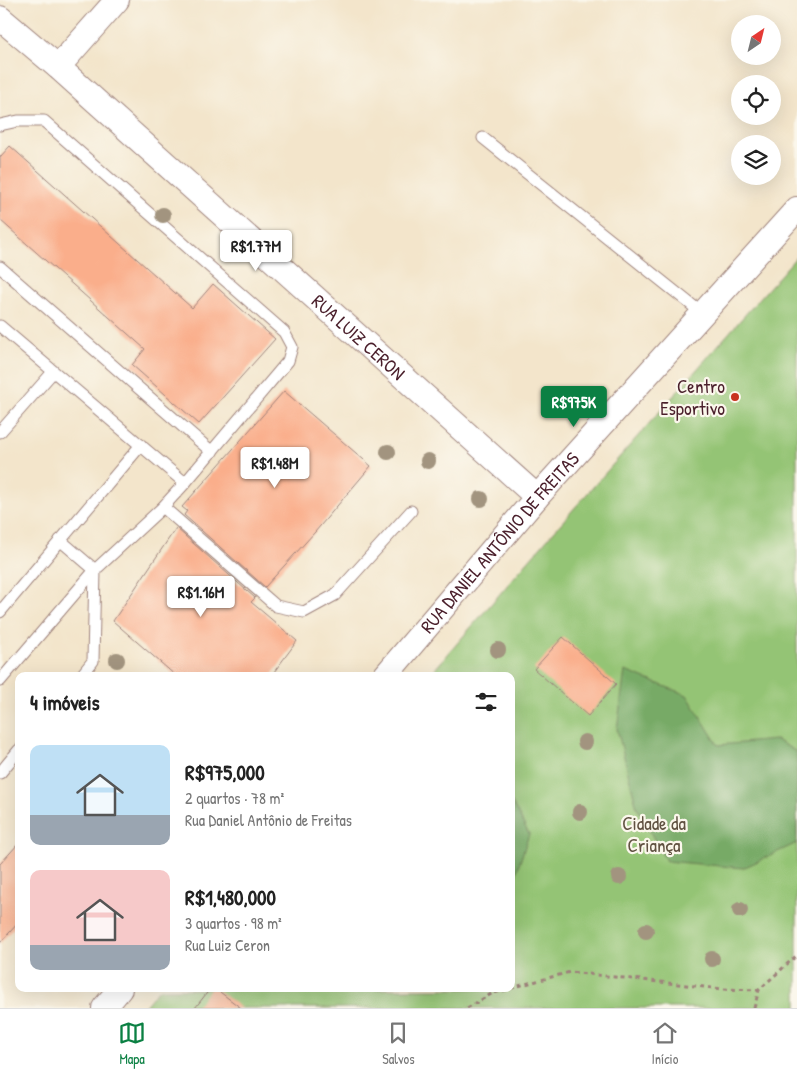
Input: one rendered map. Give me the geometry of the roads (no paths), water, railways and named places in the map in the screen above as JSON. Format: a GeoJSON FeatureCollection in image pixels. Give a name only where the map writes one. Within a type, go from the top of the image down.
{"type":"FeatureCollection","features":[{"type":"Feature","properties":{"kind":"street"},"geometry":{"type":"LineString","coordinates":[[58,68],[118,0]]}},
{"type":"Feature","properties":{"kind":"street","name":"RUA LUIZ CERON"},"geometry":{"type":"LineString","coordinates":[[0,18],[537,497]]}},
{"type":"Feature","properties":{"kind":"street","name":"RUA DANIEL ANTÔNIO DE FREITAS"},"geometry":{"type":"LineString","coordinates":[[388,672],[537,497],[797,209]]}},
{"type":"Feature","properties":{"kind":"street"},"geometry":{"type":"LineString","coordinates":[[104,1008],[117,992]]}},
{"type":"Feature","properties":{"kind":"lane"},"geometry":{"type":"LineString","coordinates":[[0,125],[18,120],[44,122],[284,332],[292,347],[288,362],[186,483],[163,508],[96,570],[0,681]]}},
{"type":"Feature","properties":{"kind":"lane"},"geometry":{"type":"LineString","coordinates":[[483,138],[703,314]]}},
{"type":"Feature","properties":{"kind":"lane"},"geometry":{"type":"LineString","coordinates":[[0,267],[212,452]]}},
{"type":"Feature","properties":{"kind":"lane"},"geometry":{"type":"LineString","coordinates":[[0,326],[52,372],[186,483]]}},
{"type":"Feature","properties":{"kind":"lane"},"geometry":{"type":"LineString","coordinates":[[0,432],[52,372]]}},
{"type":"Feature","properties":{"kind":"lane"},"geometry":{"type":"LineString","coordinates":[[0,612],[140,445]]}},
{"type":"Feature","properties":{"kind":"lane"},"geometry":{"type":"LineString","coordinates":[[163,508],[276,606],[304,612],[335,595],[411,511]]}},
{"type":"Feature","properties":{"kind":"lane"},"geometry":{"type":"LineString","coordinates":[[60,540],[96,570]]}},
{"type":"Feature","properties":{"kind":"lane"},"geometry":{"type":"LineString","coordinates":[[84,672],[93,661],[96,570]]}},
{"type":"Feature","properties":{"kind":"lane"},"geometry":{"type":"LineString","coordinates":[[0,773],[15,755]]}},
{"type":"Feature","properties":{"kind":"place","name":"Centro Esportivo"},"geometry":{"type":"Point","coordinates":[735,397]}},
{"type":"Feature","properties":{"kind":"park label","name":"Cidade da Criança"},"geometry":{"type":"Point","coordinates":[654,834]}}]}
